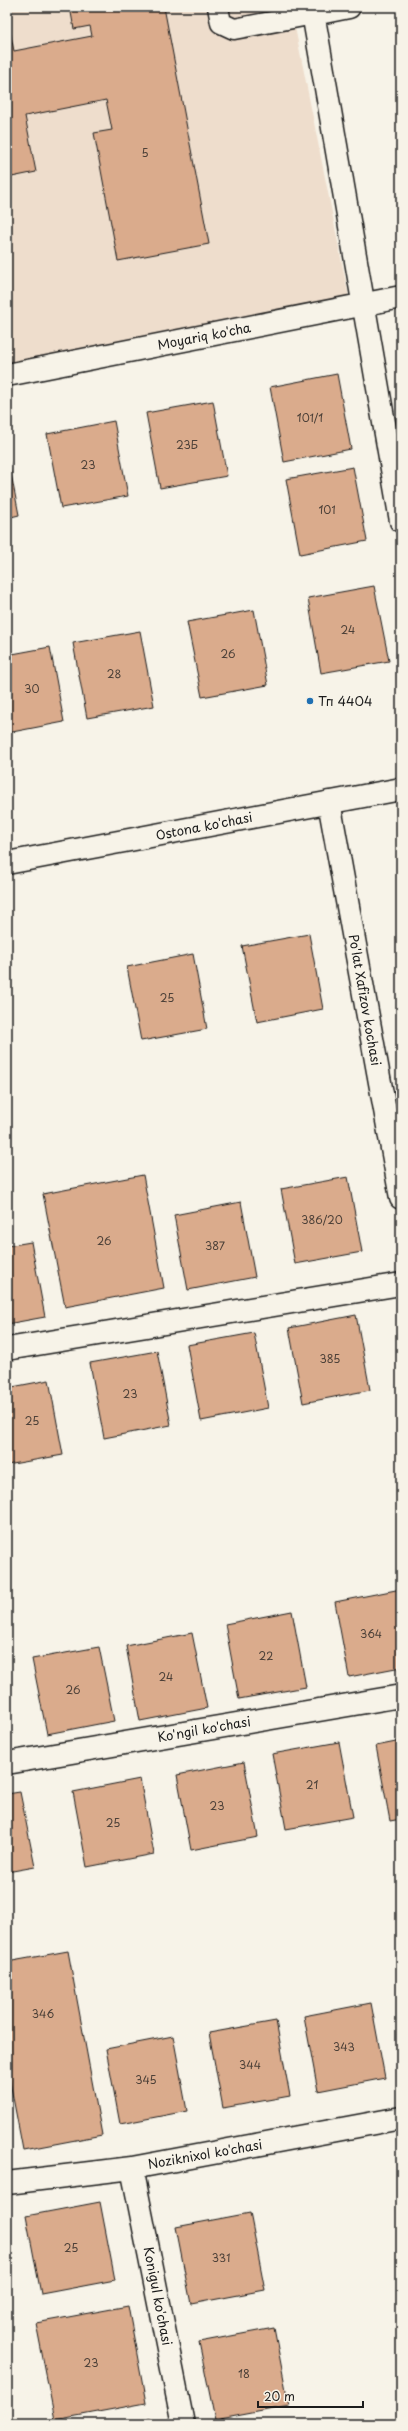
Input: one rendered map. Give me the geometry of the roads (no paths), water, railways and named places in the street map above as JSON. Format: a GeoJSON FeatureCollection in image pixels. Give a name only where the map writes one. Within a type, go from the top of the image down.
{"type":"FeatureCollection","features":[{"type":"Feature","properties":{"kind":"street"},"geometry":{"type":"LineString","coordinates":[[349,7],[313,10],[401,521]]}},
{"type":"Feature","properties":{"kind":"street","name":"Moyariq ko'cha"},"geometry":{"type":"LineString","coordinates":[[7,376],[401,297]]}},
{"type":"Feature","properties":{"kind":"street","name":"Ostona ko'chasi"},"geometry":{"type":"LineString","coordinates":[[7,863],[401,789]]}},
{"type":"Feature","properties":{"kind":"street","name":"Po'lat Xafizov kochasi"},"geometry":{"type":"LineString","coordinates":[[329,802],[401,1198]]}},
{"type":"Feature","properties":{"kind":"street"},"geometry":{"type":"LineString","coordinates":[[7,1349],[401,1284]]}},
{"type":"Feature","properties":{"kind":"street","name":"Ko'ngil ko'chasi"},"geometry":{"type":"LineString","coordinates":[[7,1763],[401,1696]]}},
{"type":"Feature","properties":{"kind":"street","name":"Noziknixol ko'chasi"},"geometry":{"type":"LineString","coordinates":[[7,2183],[132,2168],[401,2118]]}},
{"type":"Feature","properties":{"kind":"street","name":"Konigul ko'chasi"},"geometry":{"type":"LineString","coordinates":[[132,2168],[183,2424]]}},
{"type":"Feature","properties":{"kind":"lane"},"geometry":{"type":"LineString","coordinates":[[218,7],[221,23],[234,29],[313,10]]}},
{"type":"Feature","properties":{"kind":"place","name":"Тп 4404"},"geometry":{"type":"Point","coordinates":[310,701]}}]}
